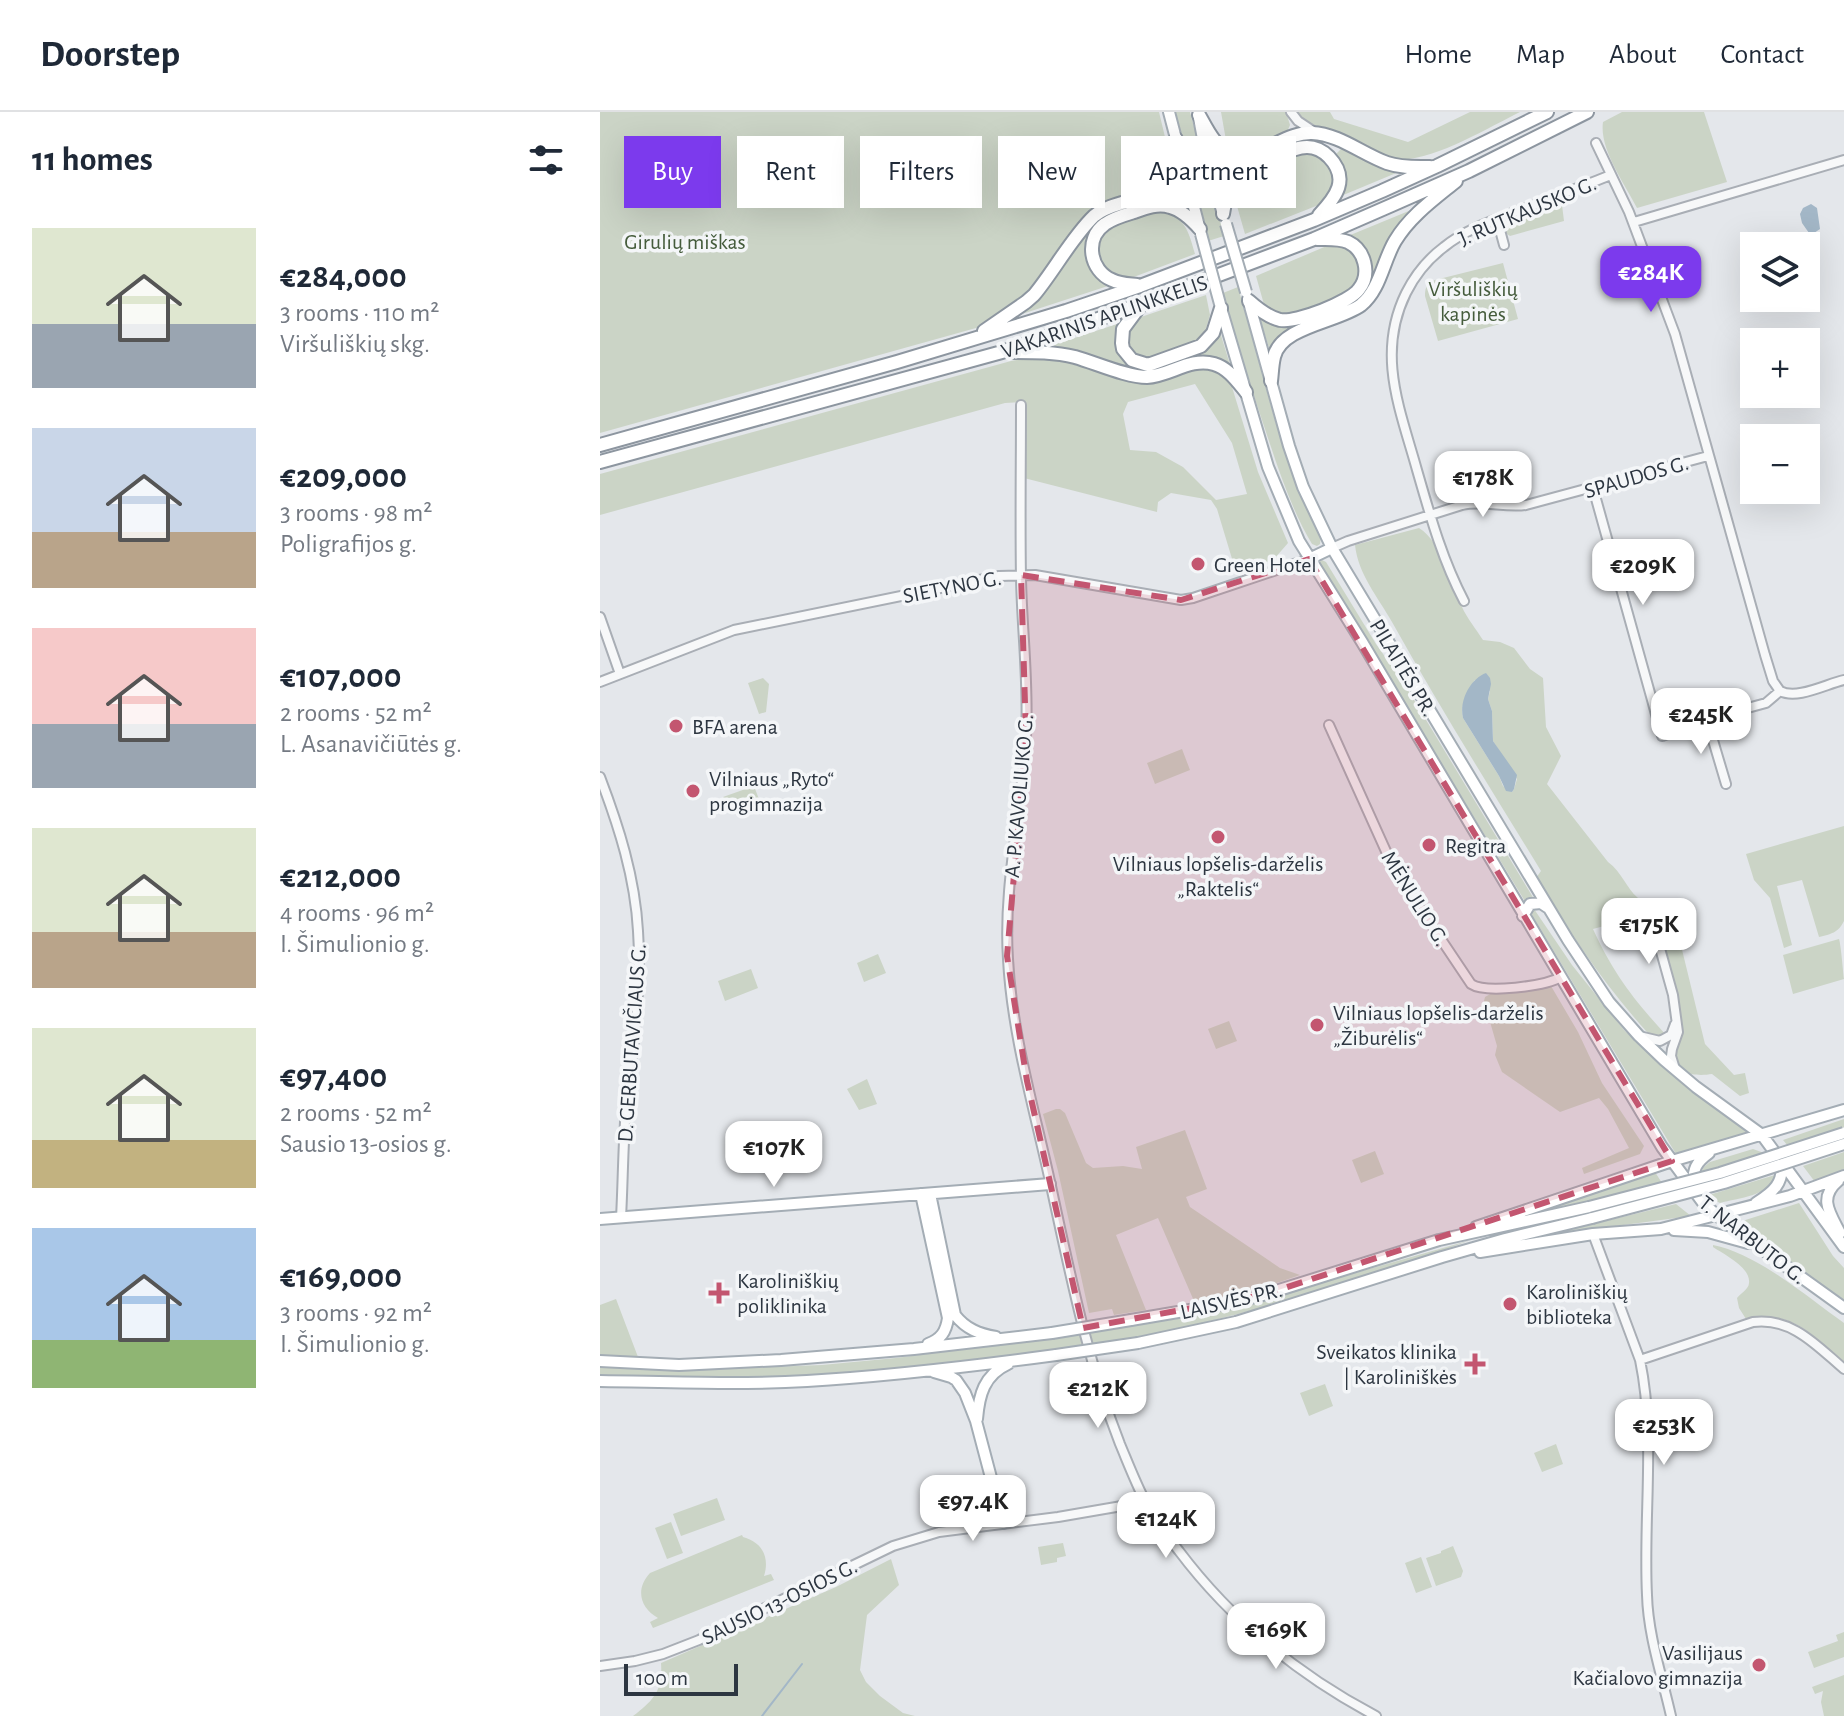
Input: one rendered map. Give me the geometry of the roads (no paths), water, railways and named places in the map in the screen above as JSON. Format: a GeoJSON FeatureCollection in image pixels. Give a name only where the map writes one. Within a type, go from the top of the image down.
{"type":"FeatureCollection","features":[{"type":"Feature","properties":{"kind":"highway","name":"VAKARINIS APLINKKELIS"},"geometry":{"type":"LineString","coordinates":[[600,445],[897,362],[1140,286],[1314,220],[1437,166],[1547,112]]}},
{"type":"Feature","properties":{"kind":"highway","name":"VAKARINIS APLINKKELIS"},"geometry":{"type":"LineString","coordinates":[[600,462],[1002,352],[1142,304],[1314,239],[1469,171],[1587,112]]}},
{"type":"Feature","properties":{"kind":"highway"},"geometry":{"type":"LineString","coordinates":[[1199,114],[1212,136]]}},
{"type":"Feature","properties":{"kind":"highway"},"geometry":{"type":"LineString","coordinates":[[1292,136],[1317,133],[1390,164],[1437,166]]}},
{"type":"Feature","properties":{"kind":"highway"},"geometry":{"type":"LineString","coordinates":[[1224,219],[1230,188],[1243,172],[1291,151],[1309,147],[1331,158],[1340,176],[1339,187],[1332,201],[1314,220]]}},
{"type":"Feature","properties":{"kind":"highway"},"geometry":{"type":"LineString","coordinates":[[1271,381],[1274,355],[1284,341],[1353,310],[1367,299],[1404,227],[1469,171]]}},
{"type":"Feature","properties":{"kind":"highway"},"geometry":{"type":"LineString","coordinates":[[973,339],[1034,295],[1094,216],[1121,203]]}},
{"type":"Feature","properties":{"kind":"highway"},"geometry":{"type":"LineString","coordinates":[[1140,286],[1111,280],[1096,267],[1093,239],[1102,226],[1143,208],[1162,205],[1177,209],[1201,232]]}},
{"type":"Feature","properties":{"kind":"highway"},"geometry":{"type":"LineString","coordinates":[[1247,296],[1272,318],[1287,321],[1355,295],[1365,277],[1362,255],[1349,243],[1340,240],[1314,239]]}},
{"type":"Feature","properties":{"kind":"highway"},"geometry":{"type":"LineString","coordinates":[[1142,304],[1123,329],[1122,343],[1132,360],[1148,365],[1201,346],[1213,333],[1221,306]]}},
{"type":"Feature","properties":{"kind":"highway"},"geometry":{"type":"LineString","coordinates":[[1002,352],[1061,354],[1144,377],[1207,362],[1226,370],[1246,392]]}},
{"type":"Feature","properties":{"kind":"main road","name":"PILAITĖS PR."},"geometry":{"type":"LineString","coordinates":[[1169,112],[1175,136]]}},
{"type":"Feature","properties":{"kind":"main road","name":"PILAITĖS PR."},"geometry":{"type":"LineString","coordinates":[[1199,114],[1205,149],[1286,436],[1303,487],[1332,548],[1599,987],[1639,1036],[1675,1070],[1762,1135]]}},
{"type":"Feature","properties":{"kind":"main road","name":"PILAITĖS PR."},"geometry":{"type":"LineString","coordinates":[[1195,208],[1268,467],[1293,530],[1672,1161]]}},
{"type":"Feature","properties":{"kind":"main road"},"geometry":{"type":"LineString","coordinates":[[1309,559],[1332,548]]}},
{"type":"Feature","properties":{"kind":"main road"},"geometry":{"type":"LineString","coordinates":[[1523,916],[1530,904],[1541,903],[1549,908]]}},
{"type":"Feature","properties":{"kind":"main road"},"geometry":{"type":"LineString","coordinates":[[1439,1240],[1672,1161],[1844,1110]]}},
{"type":"Feature","properties":{"kind":"main road","name":"LAISVĖS PR."},"geometry":{"type":"LineString","coordinates":[[600,1381],[778,1382],[924,1371],[1138,1343],[1236,1322],[1844,1133]]}},
{"type":"Feature","properties":{"kind":"main road"},"geometry":{"type":"LineString","coordinates":[[1762,1135],[1844,1245]]}},
{"type":"Feature","properties":{"kind":"main road","name":"LAISVĖS PR."},"geometry":{"type":"LineString","coordinates":[[600,1361],[679,1365],[836,1357],[1010,1339],[1231,1303],[1439,1240],[1590,1213],[1724,1183],[1844,1144]]}},
{"type":"Feature","properties":{"kind":"main road"},"geometry":{"type":"LineString","coordinates":[[1692,1189],[1697,1164],[1716,1148]]}},
{"type":"Feature","properties":{"kind":"main road"},"geometry":{"type":"LineString","coordinates":[[1752,1206],[1779,1183],[1782,1170],[1775,1151]]}},
{"type":"Feature","properties":{"kind":"main road","name":"T. NARBUTO G."},"geometry":{"type":"LineString","coordinates":[[1672,1161],[1704,1204],[1717,1216],[1844,1308]]}},
{"type":"Feature","properties":{"kind":"main road"},"geometry":{"type":"LineString","coordinates":[[1844,1176],[1826,1196],[1844,1245]]}},
{"type":"Feature","properties":{"kind":"main road","name":"LAISVĖS PR."},"geometry":{"type":"LineString","coordinates":[[1442,1257],[1593,1234],[1661,1229],[1804,1191],[1844,1176]]}},
{"type":"Feature","properties":{"kind":"main road"},"geometry":{"type":"LineString","coordinates":[[600,1219],[1050,1184]]}},
{"type":"Feature","properties":{"kind":"main road"},"geometry":{"type":"LineString","coordinates":[[926,1194],[955,1315],[978,1333],[1010,1339]]}},
{"type":"Feature","properties":{"kind":"main road"},"geometry":{"type":"LineString","coordinates":[[914,1349],[936,1341],[945,1330],[948,1318],[926,1194]]}},
{"type":"Feature","properties":{"kind":"main road"},"geometry":{"type":"LineString","coordinates":[[1661,1229],[1708,1232],[1746,1242],[1764,1251]]}},
{"type":"Feature","properties":{"kind":"main road"},"geometry":{"type":"LineString","coordinates":[[976,1421],[985,1382],[999,1368],[1016,1360]]}},
{"type":"Feature","properties":{"kind":"main road"},"geometry":{"type":"LineString","coordinates":[[924,1371],[951,1377],[962,1386],[976,1421],[1003,1523]]}},
{"type":"Feature","properties":{"kind":"street"},"geometry":{"type":"LineString","coordinates":[[1287,136],[1293,128],[1292,114]]}},
{"type":"Feature","properties":{"kind":"street"},"geometry":{"type":"LineString","coordinates":[[1292,114],[1317,133]]}},
{"type":"Feature","properties":{"kind":"street"},"geometry":{"type":"LineString","coordinates":[[1596,143],[1634,222],[1675,334],[1773,681],[1784,694],[1796,694],[1844,680]]}},
{"type":"Feature","properties":{"kind":"street"},"geometry":{"type":"LineString","coordinates":[[1634,222],[1844,160]]}},
{"type":"Feature","properties":{"kind":"street","name":"J. RUTKAUSKO G."},"geometry":{"type":"LineString","coordinates":[[1464,601],[1439,546],[1392,378],[1393,328],[1403,300],[1423,266],[1452,241],[1497,219],[1611,175]]}},
{"type":"Feature","properties":{"kind":"street"},"geometry":{"type":"LineString","coordinates":[[1497,219],[1504,245]]}},
{"type":"Feature","properties":{"kind":"street","name":"A. P. KAVOLIUKO G."},"geometry":{"type":"LineString","coordinates":[[1021,405],[1021,575],[1027,683],[1026,736],[1008,905],[1007,956],[1010,990],[1030,1096],[1090,1358],[1145,1502],[1194,1571],[1234,1614],[1282,1655],[1312,1678],[1376,1716]]}},
{"type":"Feature","properties":{"kind":"street","name":"SPAUDOS G."},"geometry":{"type":"LineString","coordinates":[[1332,548],[1470,503],[1516,506],[1708,456]]}},
{"type":"Feature","properties":{"kind":"street"},"geometry":{"type":"LineString","coordinates":[[1593,488],[1662,736],[1766,703],[1780,691]]}},
{"type":"Feature","properties":{"kind":"street","name":"SIETYNO G."},"geometry":{"type":"LineString","coordinates":[[600,682],[734,630],[999,576],[1042,576],[1181,600],[1309,559]]}},
{"type":"Feature","properties":{"kind":"street"},"geometry":{"type":"LineString","coordinates":[[600,617],[620,674]]}},
{"type":"Feature","properties":{"kind":"street"},"geometry":{"type":"LineString","coordinates":[[1707,720],[1726,784]]}},
{"type":"Feature","properties":{"kind":"street","name":"MĖNULIO G."},"geometry":{"type":"LineString","coordinates":[[1329,725],[1394,869],[1471,984],[1481,989],[1523,986],[1561,977]]}},
{"type":"Feature","properties":{"kind":"street","name":"D. GERBUTAVIČIAUS G."},"geometry":{"type":"LineString","coordinates":[[600,777],[628,864],[640,961],[625,1126],[621,1218]]}},
{"type":"Feature","properties":{"kind":"street"},"geometry":{"type":"LineString","coordinates":[[1645,909],[1656,934],[1673,995],[1678,1032],[1671,1056],[1675,1070]]}},
{"type":"Feature","properties":{"kind":"street"},"geometry":{"type":"LineString","coordinates":[[1639,1036],[1660,1041],[1667,1038],[1673,1031],[1676,1015]]}},
{"type":"Feature","properties":{"kind":"street"},"geometry":{"type":"LineString","coordinates":[[1593,1234],[1640,1360],[1644,1381],[1648,1417],[1646,1593],[1671,1716]]}},
{"type":"Feature","properties":{"kind":"street"},"geometry":{"type":"LineString","coordinates":[[1640,1360],[1764,1320],[1782,1323],[1798,1331],[1844,1369]]}},
{"type":"Feature","properties":{"kind":"street","name":"SAUSIO 13-OSIOS G."},"geometry":{"type":"LineString","coordinates":[[600,1666],[663,1654],[699,1640],[904,1542],[939,1532],[1145,1502]]}},
{"type":"Feature","properties":{"kind":"water"},"geometry":{"type":"Polygon","coordinates":[[[1811,204],[1817,208],[1820,229],[1816,232],[1808,232],[1802,223],[1800,214],[1803,208],[1811,204]]]}},
{"type":"Feature","properties":{"kind":"water"},"geometry":{"type":"Polygon","coordinates":[[[1486,673],[1491,684],[1488,699],[1492,711],[1493,741],[1517,775],[1512,792],[1506,791],[1463,718],[1467,691],[1475,680],[1486,673]]]}},
{"type":"Feature","properties":{"kind":"waterway"},"geometry":{"type":"LineString","coordinates":[[762,1716],[802,1664]]}},
{"type":"Feature","properties":{"kind":"place","name":"Green Hotel"},"geometry":{"type":"Point","coordinates":[1198,564]}},
{"type":"Feature","properties":{"kind":"place","name":"BFA arena"},"geometry":{"type":"Point","coordinates":[676,726]}},
{"type":"Feature","properties":{"kind":"place","name":"Vilniaus „Ryto“ progimnazija"},"geometry":{"type":"Point","coordinates":[693,791]}},
{"type":"Feature","properties":{"kind":"place","name":"Vilniaus lopšelis-darželis „Raktelis“"},"geometry":{"type":"Point","coordinates":[1218,837]}},
{"type":"Feature","properties":{"kind":"place","name":"Regitra"},"geometry":{"type":"Point","coordinates":[1429,845]}},
{"type":"Feature","properties":{"kind":"place","name":"Vilniaus lopšelis-darželis „Žiburėlis“"},"geometry":{"type":"Point","coordinates":[1317,1025]}},
{"type":"Feature","properties":{"kind":"place","name":"Karoliniškių poliklinika"},"geometry":{"type":"Point","coordinates":[719,1293]}},
{"type":"Feature","properties":{"kind":"place","name":"Karoliniškių biblioteka"},"geometry":{"type":"Point","coordinates":[1510,1304]}},
{"type":"Feature","properties":{"kind":"place","name":"Sveikatos klinika | Karoliniškės"},"geometry":{"type":"Point","coordinates":[1475,1364]}},
{"type":"Feature","properties":{"kind":"place","name":"Vasilijaus Kačialovo gimnazija"},"geometry":{"type":"Point","coordinates":[1759,1665]}},
{"type":"Feature","properties":{"kind":"park label","name":"Girulių miškas"},"geometry":{"type":"Point","coordinates":[685,241]}},
{"type":"Feature","properties":{"kind":"park label","name":"Viršuliškių kapinės"},"geometry":{"type":"Point","coordinates":[1473,300]}}]}
